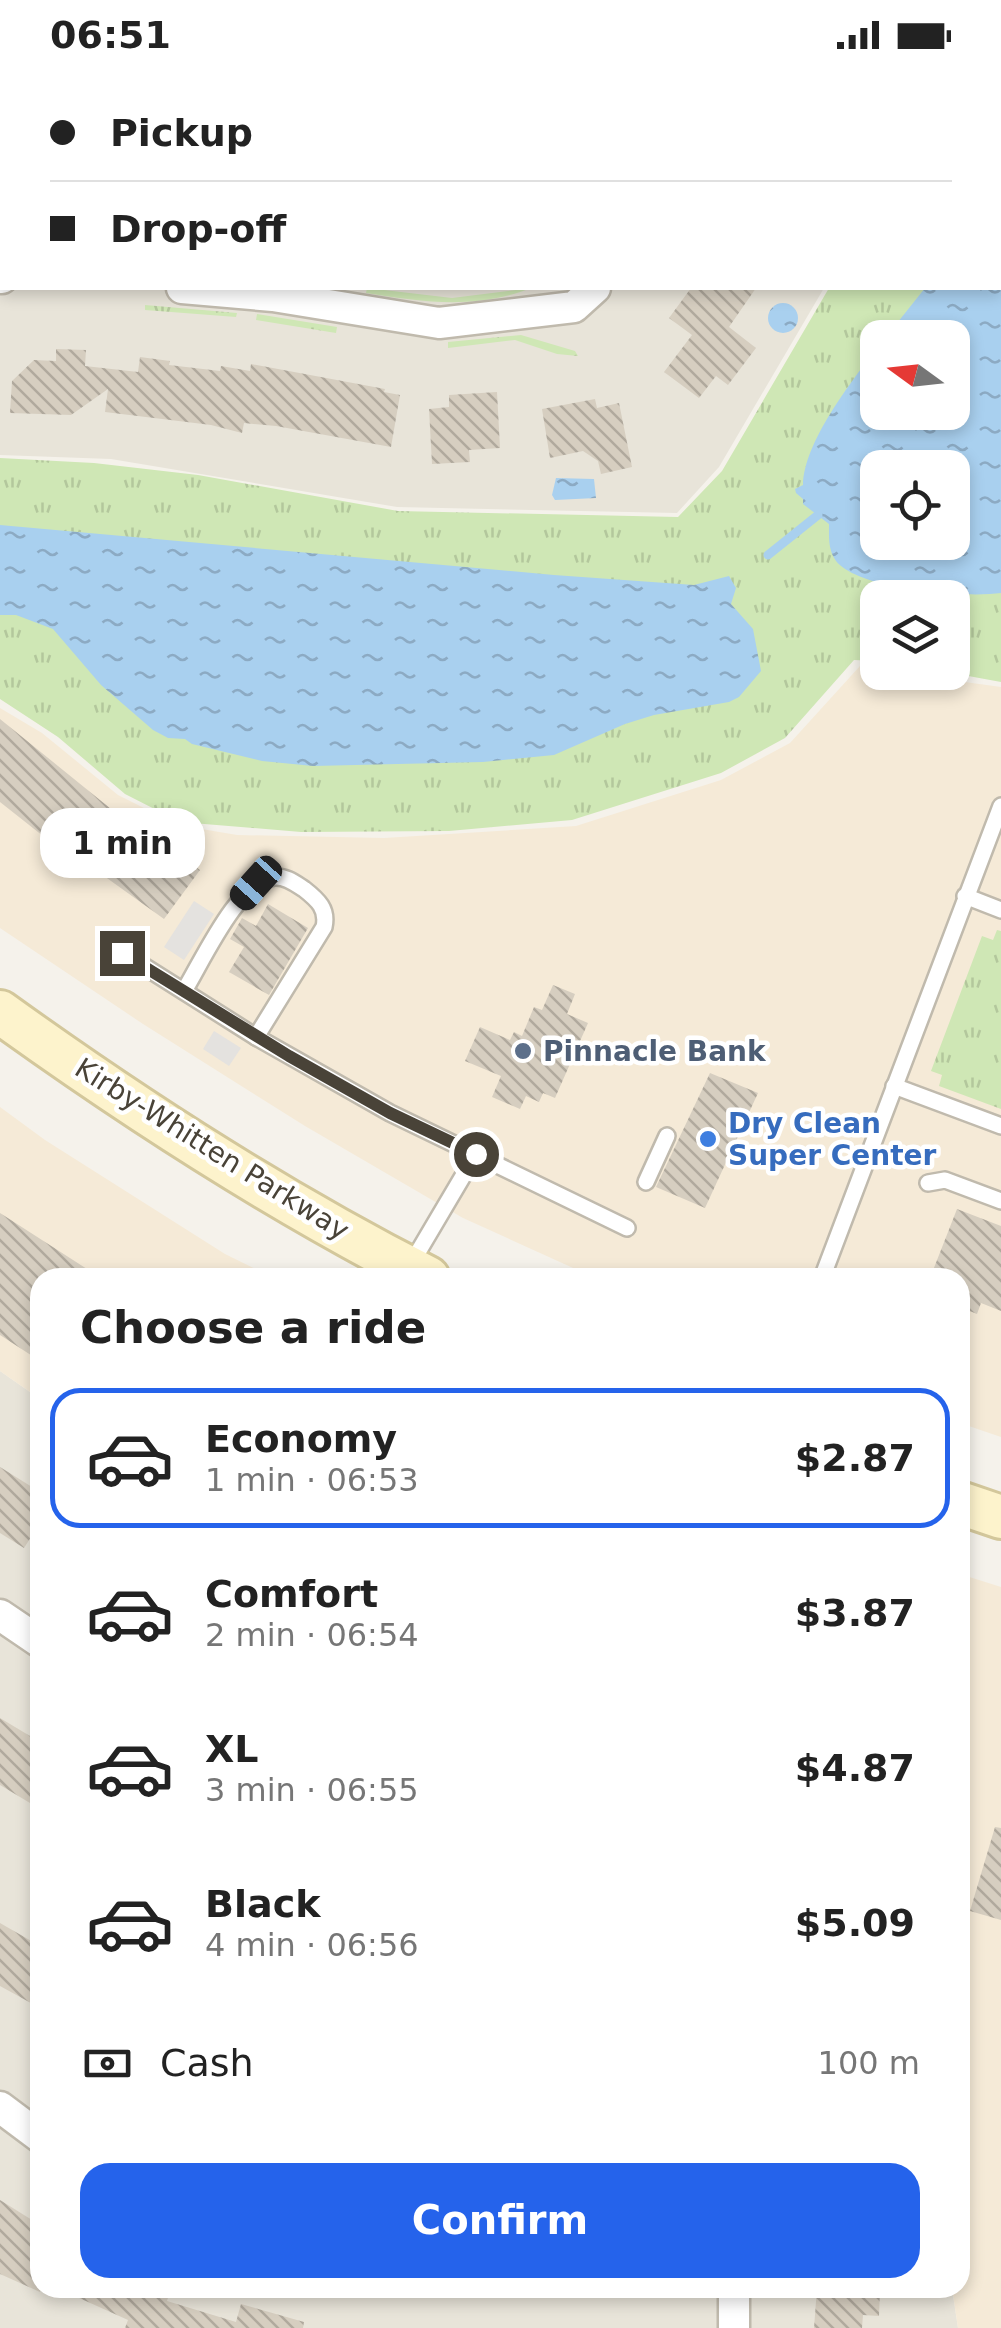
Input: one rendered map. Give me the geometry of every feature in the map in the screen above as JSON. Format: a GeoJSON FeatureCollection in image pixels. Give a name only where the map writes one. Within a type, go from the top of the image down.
{"type":"FeatureCollection","features":[{"type":"Feature","properties":{"kind":"main road","name":"Kirby-Whitten Parkway"},"geometry":{"type":"LineString","coordinates":[[0,1012],[182,1134],[410,1268]]}},
{"type":"Feature","properties":{"kind":"main road"},"geometry":{"type":"LineString","coordinates":[[970,1506],[1001,1516]]}},
{"type":"Feature","properties":{"kind":"street"},"geometry":{"type":"LineString","coordinates":[[228,290],[273,292],[411,320],[460,323],[528,310],[574,307],[593,290]]}},
{"type":"Feature","properties":{"kind":"street"},"geometry":{"type":"LineString","coordinates":[[0,1615],[30,1635]]}},
{"type":"Feature","properties":{"kind":"street"},"geometry":{"type":"LineString","coordinates":[[0,2107],[30,2129]]}},
{"type":"Feature","properties":{"kind":"street"},"geometry":{"type":"LineString","coordinates":[[734,2298],[734,2328]]}},
{"type":"Feature","properties":{"kind":"lane"},"geometry":{"type":"LineString","coordinates":[[826,1268],[1001,806]]}},
{"type":"Feature","properties":{"kind":"lane"},"geometry":{"type":"LineString","coordinates":[[184,990],[234,908],[256,883],[277,876],[292,881],[322,905],[324,928],[256,1037]]}},
{"type":"Feature","properties":{"kind":"lane"},"geometry":{"type":"LineString","coordinates":[[965,896],[1001,910]]}},
{"type":"Feature","properties":{"kind":"lane"},"geometry":{"type":"LineString","coordinates":[[122,953],[256,1037],[390,1113],[627,1228]]}},
{"type":"Feature","properties":{"kind":"lane"},"geometry":{"type":"LineString","coordinates":[[894,1086],[1001,1126]]}},
{"type":"Feature","properties":{"kind":"lane"},"geometry":{"type":"LineString","coordinates":[[646,1182],[667,1136]]}},
{"type":"Feature","properties":{"kind":"lane"},"geometry":{"type":"LineString","coordinates":[[421,1268],[476,1154]]}},
{"type":"Feature","properties":{"kind":"lane"},"geometry":{"type":"LineString","coordinates":[[928,1184],[945,1180],[1001,1201]]}},
{"type":"Feature","properties":{"kind":"shaded area"},"geometry":{"type":"Polygon","coordinates":[[[0,290],[823,290],[719,467],[677,513],[397,507],[111,459],[0,455],[0,290]]]}},
{"type":"Feature","properties":{"kind":"shaded area"},"geometry":{"type":"Polygon","coordinates":[[[860,666],[860,690],[970,690],[970,683],[1001,687],[1001,1437],[970,1426],[970,1268],[573,1268],[463,1218],[305,1126],[0,928],[0,708],[42,733],[118,795],[178,825],[237,835],[384,838],[576,826],[721,780],[790,743],[860,666]]]}},
{"type":"Feature","properties":{"kind":"shaded area"},"geometry":{"type":"Polygon","coordinates":[[[194,901],[214,914],[184,960],[164,947],[194,901]]]}},
{"type":"Feature","properties":{"kind":"shaded area"},"geometry":{"type":"Polygon","coordinates":[[[214,1031],[241,1048],[229,1066],[203,1049],[214,1031]]]}},
{"type":"Feature","properties":{"kind":"shaded area"},"geometry":{"type":"Polygon","coordinates":[[[0,1107],[45,1140],[225,1254],[254,1268],[30,1268],[30,1392],[0,1371],[0,1107]]]}},
{"type":"Feature","properties":{"kind":"shaded area"},"geometry":{"type":"Polygon","coordinates":[[[0,1371],[30,1392],[30,2298],[954,2298],[958,2328],[0,2328],[0,1371]]]}},
{"type":"Feature","properties":{"kind":"shaded area"},"geometry":{"type":"Polygon","coordinates":[[[970,1577],[1001,1587],[1001,2328],[958,2328],[954,2298],[970,2298],[970,1577]]]}},
{"type":"Feature","properties":{"kind":"green space"},"geometry":{"type":"Polygon","coordinates":[[[384,290],[452,298],[525,290],[469,302],[366,293],[384,290]]]}},
{"type":"Feature","properties":{"kind":"green space"},"geometry":{"type":"Polygon","coordinates":[[[828,290],[1001,290],[1001,682],[970,676],[970,580],[860,580],[860,660],[854,660],[785,738],[721,773],[572,820],[449,831],[301,832],[180,822],[125,794],[58,737],[0,699],[0,458],[94,463],[198,475],[398,511],[678,517],[722,471],[828,290]]]}},
{"type":"Feature","properties":{"kind":"green space"},"geometry":{"type":"Polygon","coordinates":[[[145,305],[237,313],[236,317],[145,310],[145,305]]]}},
{"type":"Feature","properties":{"kind":"green space"},"geometry":{"type":"Polygon","coordinates":[[[257,314],[337,327],[336,333],[256,320],[257,314]]]}},
{"type":"Feature","properties":{"kind":"green space"},"geometry":{"type":"Polygon","coordinates":[[[521,335],[575,351],[578,356],[557,354],[515,340],[448,348],[448,342],[521,335]]]}},
{"type":"Feature","properties":{"kind":"green space"},"geometry":{"type":"Polygon","coordinates":[[[997,930],[1001,931],[1001,1109],[939,1086],[942,1075],[931,1071],[982,936],[993,940],[997,930]]]}},
{"type":"Feature","properties":{"kind":"water"},"geometry":{"type":"Polygon","coordinates":[[[923,290],[1001,290],[1001,593],[970,594],[970,580],[871,580],[848,571],[836,561],[829,524],[803,504],[795,489],[803,485],[811,450],[860,371],[860,430],[970,430],[970,320],[900,320],[923,290]]]}},
{"type":"Feature","properties":{"kind":"water"},"geometry":{"type":"Polygon","coordinates":[[[783,303],[794,307],[798,318],[794,329],[783,333],[772,329],[768,318],[772,307],[783,303]]]}},
{"type":"Feature","properties":{"kind":"water"},"geometry":{"type":"Polygon","coordinates":[[[556,478],[594,479],[596,498],[555,500],[552,495],[556,478]]]}},
{"type":"Feature","properties":{"kind":"water"},"geometry":{"type":"Polygon","coordinates":[[[0,525],[694,585],[729,576],[736,588],[731,604],[753,629],[761,671],[739,697],[729,702],[654,715],[554,755],[483,762],[313,766],[262,761],[185,739],[168,738],[153,730],[101,685],[53,629],[16,615],[0,615],[0,525]]]}},
{"type":"Feature","properties":{"kind":"building"},"geometry":{"type":"Polygon","coordinates":[[[690,290],[755,290],[729,327],[756,348],[728,385],[716,376],[699,398],[664,372],[692,335],[669,318],[690,290]]]}},
{"type":"Feature","properties":{"kind":"building"},"geometry":{"type":"Polygon","coordinates":[[[56,349],[86,350],[85,366],[138,372],[140,357],[220,371],[221,366],[250,371],[251,364],[385,389],[384,392],[400,395],[391,447],[276,426],[244,423],[242,433],[211,425],[105,412],[108,389],[71,415],[10,413],[12,381],[34,360],[56,361],[56,349]]]}},
{"type":"Feature","properties":{"kind":"building"},"geometry":{"type":"Polygon","coordinates":[[[497,392],[500,448],[469,450],[470,462],[432,464],[429,409],[449,407],[449,395],[497,392]]]}},
{"type":"Feature","properties":{"kind":"building"},"geometry":{"type":"Polygon","coordinates":[[[595,399],[597,408],[619,403],[632,467],[601,474],[598,461],[583,451],[550,458],[542,409],[595,399]]]}},
{"type":"Feature","properties":{"kind":"building"},"geometry":{"type":"Polygon","coordinates":[[[0,719],[116,813],[200,870],[164,919],[65,848],[62,851],[0,802],[0,719]]]}},
{"type":"Feature","properties":{"kind":"building"},"geometry":{"type":"Polygon","coordinates":[[[268,904],[308,928],[269,995],[229,972],[244,947],[230,939],[242,918],[256,926],[268,904]]]}},
{"type":"Feature","properties":{"kind":"building","name":"Pinnacle Bank"},"geometry":{"type":"Polygon","coordinates":[[[553,985],[575,994],[567,1014],[588,1023],[555,1098],[543,1093],[539,1102],[526,1096],[520,1109],[492,1097],[501,1076],[465,1061],[480,1027],[510,1040],[514,1032],[522,1036],[534,1007],[542,1010],[553,985]]]}},
{"type":"Feature","properties":{"kind":"building","name":"Dry Clean Super Center"},"geometry":{"type":"Polygon","coordinates":[[[710,1073],[758,1093],[705,1208],[656,1187],[710,1073]]]}},
{"type":"Feature","properties":{"kind":"building"},"geometry":{"type":"Polygon","coordinates":[[[957,1209],[1001,1226],[1001,1311],[981,1303],[977,1314],[970,1311],[970,1268],[934,1268],[957,1209]]]}},
{"type":"Feature","properties":{"kind":"building"},"geometry":{"type":"Polygon","coordinates":[[[0,1213],[85,1268],[30,1268],[30,1354],[0,1335],[0,1213]]]}},
{"type":"Feature","properties":{"kind":"building"},"geometry":{"type":"Polygon","coordinates":[[[0,1467],[30,1486],[30,1539],[24,1548],[0,1533],[0,1467]]]}},
{"type":"Feature","properties":{"kind":"building"},"geometry":{"type":"Polygon","coordinates":[[[0,1718],[30,1736],[30,1803],[0,1785],[0,1718]]]}},
{"type":"Feature","properties":{"kind":"building"},"geometry":{"type":"Polygon","coordinates":[[[995,1827],[1001,1828],[1001,1920],[970,1911],[995,1827]]]}},
{"type":"Feature","properties":{"kind":"building"},"geometry":{"type":"Polygon","coordinates":[[[0,1923],[30,1940],[30,2002],[0,1986],[0,1923]]]}},
{"type":"Feature","properties":{"kind":"building"},"geometry":{"type":"Polygon","coordinates":[[[0,2200],[30,2219],[30,2288],[0,2274],[0,2200]]]}},
{"type":"Feature","properties":{"kind":"building"},"geometry":{"type":"Polygon","coordinates":[[[79,2298],[168,2298],[167,2301],[236,2322],[241,2304],[304,2322],[303,2328],[125,2328],[128,2320],[79,2298]]]}},
{"type":"Feature","properties":{"kind":"building"},"geometry":{"type":"Polygon","coordinates":[[[816,2298],[880,2298],[879,2316],[863,2315],[862,2328],[814,2328],[816,2298]]]}},
{"type":"Feature","properties":{"kind":"waterway"},"geometry":{"type":"LineString","coordinates":[[768,555],[818,515]]}},
{"type":"Feature","properties":{"kind":"place","name":"Pinnacle Bank"},"geometry":{"type":"Point","coordinates":[523,1051]}},
{"type":"Feature","properties":{"kind":"place","name":"Dry Clean Super Center"},"geometry":{"type":"Point","coordinates":[708,1139]}},
{"type":"Feature","properties":{"kind":"route"},"geometry":{"type":"LineString","coordinates":[[122,953],[289,1056],[390,1113],[476,1154]]}}]}
